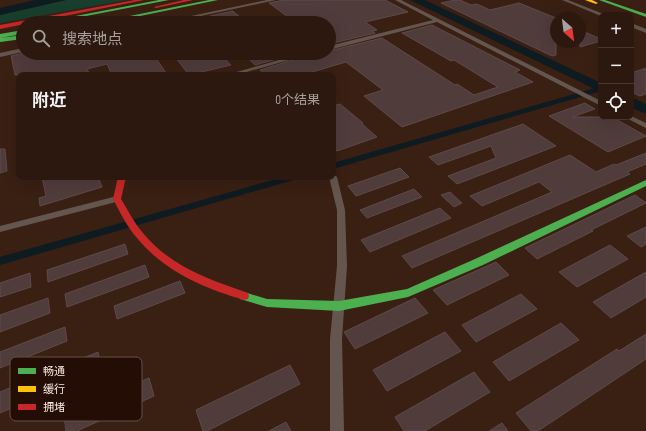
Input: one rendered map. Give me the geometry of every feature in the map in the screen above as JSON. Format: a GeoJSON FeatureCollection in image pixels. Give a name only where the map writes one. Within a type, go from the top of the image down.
{"type":"FeatureCollection","features":[{"type":"Feature","properties":{"kind":"main road"},"geometry":{"type":"LineString","coordinates":[[58,16],[142,0]]}},
{"type":"Feature","properties":{"kind":"main road"},"geometry":{"type":"LineString","coordinates":[[80,16],[167,0]]}},
{"type":"Feature","properties":{"kind":"main road"},"geometry":{"type":"LineString","coordinates":[[106,16],[191,0]]}},
{"type":"Feature","properties":{"kind":"main road"},"geometry":{"type":"LineString","coordinates":[[134,16],[216,0]]}},
{"type":"Feature","properties":{"kind":"main road"},"geometry":{"type":"LineString","coordinates":[[597,1],[623,12]]}},
{"type":"Feature","properties":{"kind":"main road"},"geometry":{"type":"LineString","coordinates":[[597,1],[646,16]]}},
{"type":"Feature","properties":{"kind":"main road"},"geometry":{"type":"LineString","coordinates":[[634,16],[646,21]]}},
{"type":"Feature","properties":{"kind":"main road"},"geometry":{"type":"LineString","coordinates":[[0,27],[16,24]]}},
{"type":"Feature","properties":{"kind":"main road"},"geometry":{"type":"LineString","coordinates":[[0,31],[16,28]]}},
{"type":"Feature","properties":{"kind":"main road"},"geometry":{"type":"LineString","coordinates":[[0,36],[16,33]]}},
{"type":"Feature","properties":{"kind":"main road"},"geometry":{"type":"LineString","coordinates":[[0,40],[16,37]]}},
{"type":"Feature","properties":{"kind":"main road"},"geometry":{"type":"LineString","coordinates":[[121,180],[117,199],[139,236],[161,257],[182,272],[212,287],[267,303],[339,306],[408,294],[480,262],[646,183]]}},
{"type":"Feature","properties":{"kind":"street"},"geometry":{"type":"LineString","coordinates":[[195,16],[274,0]]}},
{"type":"Feature","properties":{"kind":"street"},"geometry":{"type":"LineString","coordinates":[[397,0],[598,103]]}},
{"type":"Feature","properties":{"kind":"street"},"geometry":{"type":"LineString","coordinates":[[564,0],[598,13]]}},
{"type":"Feature","properties":{"kind":"street"},"geometry":{"type":"LineString","coordinates":[[336,46],[437,20]]}},
{"type":"Feature","properties":{"kind":"street"},"geometry":{"type":"LineString","coordinates":[[634,27],[646,31]]}},
{"type":"Feature","properties":{"kind":"street"},"geometry":{"type":"LineString","coordinates":[[0,55],[16,52]]}},
{"type":"Feature","properties":{"kind":"street"},"geometry":{"type":"LineString","coordinates":[[239,72],[284,60]]}},
{"type":"Feature","properties":{"kind":"street"},"geometry":{"type":"LineString","coordinates":[[249,69],[252,72]]}},
{"type":"Feature","properties":{"kind":"street"},"geometry":{"type":"LineString","coordinates":[[633,120],[646,126]]}},
{"type":"Feature","properties":{"kind":"street"},"geometry":{"type":"LineString","coordinates":[[334,180],[342,210],[342,266],[336,339],[337,431]]}},
{"type":"Feature","properties":{"kind":"street"},"geometry":{"type":"LineString","coordinates":[[0,229],[117,199]]}},
{"type":"Feature","properties":{"kind":"green space"},"geometry":{"type":"Polygon","coordinates":[[[66,0],[127,0],[39,16],[16,16],[16,20],[0,23],[0,15],[66,0]]]}},
{"type":"Feature","properties":{"kind":"shaded area"},"geometry":{"type":"Polygon","coordinates":[[[35,0],[66,0],[0,15],[0,8],[35,0]]]}},
{"type":"Feature","properties":{"kind":"shaded area"},"geometry":{"type":"Polygon","coordinates":[[[410,0],[425,0],[598,82],[598,91],[410,0]]]}},
{"type":"Feature","properties":{"kind":"shaded area"},"geometry":{"type":"Polygon","coordinates":[[[634,98],[646,104],[646,114],[634,108],[634,98]]]}},
{"type":"Feature","properties":{"kind":"building"},"geometry":{"type":"Polygon","coordinates":[[[284,0],[385,0],[408,12],[365,22],[377,30],[372,31],[375,33],[336,42],[336,16],[287,16],[269,3],[284,0]]]}},
{"type":"Feature","properties":{"kind":"building"},"geometry":{"type":"Polygon","coordinates":[[[460,0],[471,5],[477,4],[490,10],[519,3],[550,16],[550,48],[556,48],[556,55],[552,56],[441,3],[460,0]]]}},
{"type":"Feature","properties":{"kind":"building"},"geometry":{"type":"Polygon","coordinates":[[[233,11],[239,16],[210,16],[233,11]]]}},
{"type":"Feature","properties":{"kind":"building"},"geometry":{"type":"Polygon","coordinates":[[[432,25],[520,70],[515,72],[533,82],[402,127],[364,96],[383,90],[346,62],[312,72],[262,72],[260,70],[292,60],[336,60],[336,49],[382,38],[455,85],[457,84],[474,95],[498,87],[454,60],[451,61],[402,33],[432,25]]]}},
{"type":"Feature","properties":{"kind":"building"},"geometry":{"type":"Polygon","coordinates":[[[586,33],[598,38],[598,42],[586,45],[586,33]]]}},
{"type":"Feature","properties":{"kind":"building"},"geometry":{"type":"Polygon","coordinates":[[[16,55],[16,60],[157,60],[165,72],[111,72],[107,64],[87,69],[88,72],[16,72],[15,75],[11,56],[16,55]]]}},
{"type":"Feature","properties":{"kind":"building"},"geometry":{"type":"Polygon","coordinates":[[[177,60],[226,60],[231,65],[202,72],[187,72],[177,60]]]}},
{"type":"Feature","properties":{"kind":"building"},"geometry":{"type":"Polygon","coordinates":[[[250,60],[273,60],[255,65],[250,60]]]}},
{"type":"Feature","properties":{"kind":"building"},"geometry":{"type":"Polygon","coordinates":[[[646,68],[646,94],[640,96],[634,93],[634,72],[646,68]]]}},
{"type":"Feature","properties":{"kind":"building"},"geometry":{"type":"Polygon","coordinates":[[[585,103],[595,109],[572,117],[598,117],[598,120],[617,120],[646,136],[608,152],[549,116],[585,103]]]}},
{"type":"Feature","properties":{"kind":"building"},"geometry":{"type":"Polygon","coordinates":[[[340,104],[377,137],[337,151],[336,105],[340,104]]]}},
{"type":"Feature","properties":{"kind":"building"},"geometry":{"type":"Polygon","coordinates":[[[523,124],[556,146],[457,184],[448,176],[496,158],[491,146],[438,165],[429,157],[523,124]]]}},
{"type":"Feature","properties":{"kind":"building"},"geometry":{"type":"Polygon","coordinates":[[[0,149],[5,149],[7,171],[0,173],[0,149]]]}},
{"type":"Feature","properties":{"kind":"building"},"geometry":{"type":"Polygon","coordinates":[[[646,153],[646,164],[627,172],[630,174],[412,268],[402,256],[552,192],[539,182],[482,206],[470,196],[570,155],[596,172],[646,153]]]}},
{"type":"Feature","properties":{"kind":"building"},"geometry":{"type":"Polygon","coordinates":[[[400,168],[409,177],[356,196],[348,186],[400,168]]]}},
{"type":"Feature","properties":{"kind":"building"},"geometry":{"type":"Polygon","coordinates":[[[43,180],[99,180],[102,187],[40,206],[39,198],[46,196],[43,180]]]}},
{"type":"Feature","properties":{"kind":"building"},"geometry":{"type":"Polygon","coordinates":[[[414,189],[422,197],[367,218],[360,210],[414,189]]]}},
{"type":"Feature","properties":{"kind":"building"},"geometry":{"type":"Polygon","coordinates":[[[450,192],[462,203],[454,207],[441,195],[450,192]]]}},
{"type":"Feature","properties":{"kind":"building"},"geometry":{"type":"Polygon","coordinates":[[[635,195],[646,203],[537,259],[525,248],[635,195]]]}},
{"type":"Feature","properties":{"kind":"building"},"geometry":{"type":"Polygon","coordinates":[[[440,208],[451,218],[370,252],[361,240],[440,208]]]}},
{"type":"Feature","properties":{"kind":"building"},"geometry":{"type":"Polygon","coordinates":[[[646,227],[646,244],[641,247],[627,236],[646,227]]]}},
{"type":"Feature","properties":{"kind":"building"},"geometry":{"type":"Polygon","coordinates":[[[125,244],[128,254],[48,282],[47,270],[125,244]]]}},
{"type":"Feature","properties":{"kind":"building"},"geometry":{"type":"Polygon","coordinates":[[[610,245],[628,259],[577,287],[559,272],[610,245]]]}},
{"type":"Feature","properties":{"kind":"building"},"geometry":{"type":"Polygon","coordinates":[[[496,262],[509,275],[447,305],[433,290],[496,262]]]}},
{"type":"Feature","properties":{"kind":"building"},"geometry":{"type":"Polygon","coordinates":[[[145,265],[149,277],[67,307],[65,294],[145,265]]]}},
{"type":"Feature","properties":{"kind":"building"},"geometry":{"type":"Polygon","coordinates":[[[646,272],[646,297],[611,318],[593,302],[646,272]]]}},
{"type":"Feature","properties":{"kind":"building"},"geometry":{"type":"Polygon","coordinates":[[[30,273],[31,287],[0,297],[0,283],[30,273]]]}},
{"type":"Feature","properties":{"kind":"building"},"geometry":{"type":"Polygon","coordinates":[[[180,281],[185,293],[117,319],[114,306],[180,281]]]}},
{"type":"Feature","properties":{"kind":"building"},"geometry":{"type":"Polygon","coordinates":[[[521,294],[537,309],[476,342],[462,325],[521,294]]]}},
{"type":"Feature","properties":{"kind":"building"},"geometry":{"type":"Polygon","coordinates":[[[48,298],[50,313],[0,332],[0,315],[48,298]]]}},
{"type":"Feature","properties":{"kind":"building"},"geometry":{"type":"Polygon","coordinates":[[[415,298],[428,313],[355,349],[344,332],[415,298]]]}},
{"type":"Feature","properties":{"kind":"building"},"geometry":{"type":"Polygon","coordinates":[[[561,323],[579,340],[509,381],[493,362],[561,323]]]}},
{"type":"Feature","properties":{"kind":"building"},"geometry":{"type":"Polygon","coordinates":[[[65,327],[67,341],[27,357],[10,357],[10,364],[0,368],[0,352],[65,327]]]}},
{"type":"Feature","properties":{"kind":"building"},"geometry":{"type":"Polygon","coordinates":[[[445,332],[461,351],[387,391],[373,370],[445,332]]]}},
{"type":"Feature","properties":{"kind":"building"},"geometry":{"type":"Polygon","coordinates":[[[646,334],[646,359],[538,431],[531,431],[516,413],[617,349],[619,351],[646,334]]]}},
{"type":"Feature","properties":{"kind":"building"},"geometry":{"type":"Polygon","coordinates":[[[98,352],[99,357],[86,357],[98,352]]]}},
{"type":"Feature","properties":{"kind":"building"},"geometry":{"type":"Polygon","coordinates":[[[290,365],[300,384],[207,431],[203,431],[196,410],[290,365]]]}},
{"type":"Feature","properties":{"kind":"building"},"geometry":{"type":"Polygon","coordinates":[[[474,372],[490,392],[425,431],[404,431],[395,417],[474,372]]]}},
{"type":"Feature","properties":{"kind":"building"},"geometry":{"type":"Polygon","coordinates":[[[149,378],[154,396],[142,401],[142,381],[149,378]]]}},
{"type":"Feature","properties":{"kind":"building"},"geometry":{"type":"Polygon","coordinates":[[[10,388],[10,409],[0,413],[0,392],[10,388]]]}},
{"type":"Feature","properties":{"kind":"building"},"geometry":{"type":"Polygon","coordinates":[[[65,421],[99,421],[77,431],[66,431],[65,421]]]}},
{"type":"Feature","properties":{"kind":"building"},"geometry":{"type":"Polygon","coordinates":[[[286,422],[291,431],[269,431],[286,422]]]}},
{"type":"Feature","properties":{"kind":"building"},"geometry":{"type":"Polygon","coordinates":[[[502,423],[508,431],[489,431],[502,423]]]}},
{"type":"Feature","properties":{"kind":"waterway"},"geometry":{"type":"LineString","coordinates":[[336,165],[598,90]]}},
{"type":"Feature","properties":{"kind":"waterway"},"geometry":{"type":"LineString","coordinates":[[0,261],[284,180]]}},
{"type":"Feature","properties":{"kind":"traffic: fast"},"geometry":{"type":"LineString","coordinates":[[80,16],[167,0]]}},
{"type":"Feature","properties":{"kind":"traffic: fast"},"geometry":{"type":"LineString","coordinates":[[134,16],[216,0]]}},
{"type":"Feature","properties":{"kind":"traffic: fast"},"geometry":{"type":"LineString","coordinates":[[601,0],[646,16]]}},
{"type":"Feature","properties":{"kind":"traffic: fast"},"geometry":{"type":"LineString","coordinates":[[0,36],[16,33]]}},
{"type":"Feature","properties":{"kind":"traffic: fast"},"geometry":{"type":"LineString","coordinates":[[0,40],[16,38]]}},
{"type":"Feature","properties":{"kind":"traffic: fast"},"geometry":{"type":"LineString","coordinates":[[244,296],[267,303],[339,306],[408,293],[479,262],[646,183]]}},
{"type":"Feature","properties":{"kind":"traffic: slow"},"geometry":{"type":"LineString","coordinates":[[587,0],[596,3]]}},
{"type":"Feature","properties":{"kind":"traffic: jam"},"geometry":{"type":"LineString","coordinates":[[58,16],[142,0]]}},
{"type":"Feature","properties":{"kind":"traffic: jam"},"geometry":{"type":"LineString","coordinates":[[156,7],[191,0]]}},
{"type":"Feature","properties":{"kind":"traffic: jam"},"geometry":{"type":"LineString","coordinates":[[0,27],[16,24]]}},
{"type":"Feature","properties":{"kind":"traffic: jam"},"geometry":{"type":"LineString","coordinates":[[121,180],[117,199],[140,236],[151,248],[162,258],[187,274],[214,286],[244,296]]}}]}
